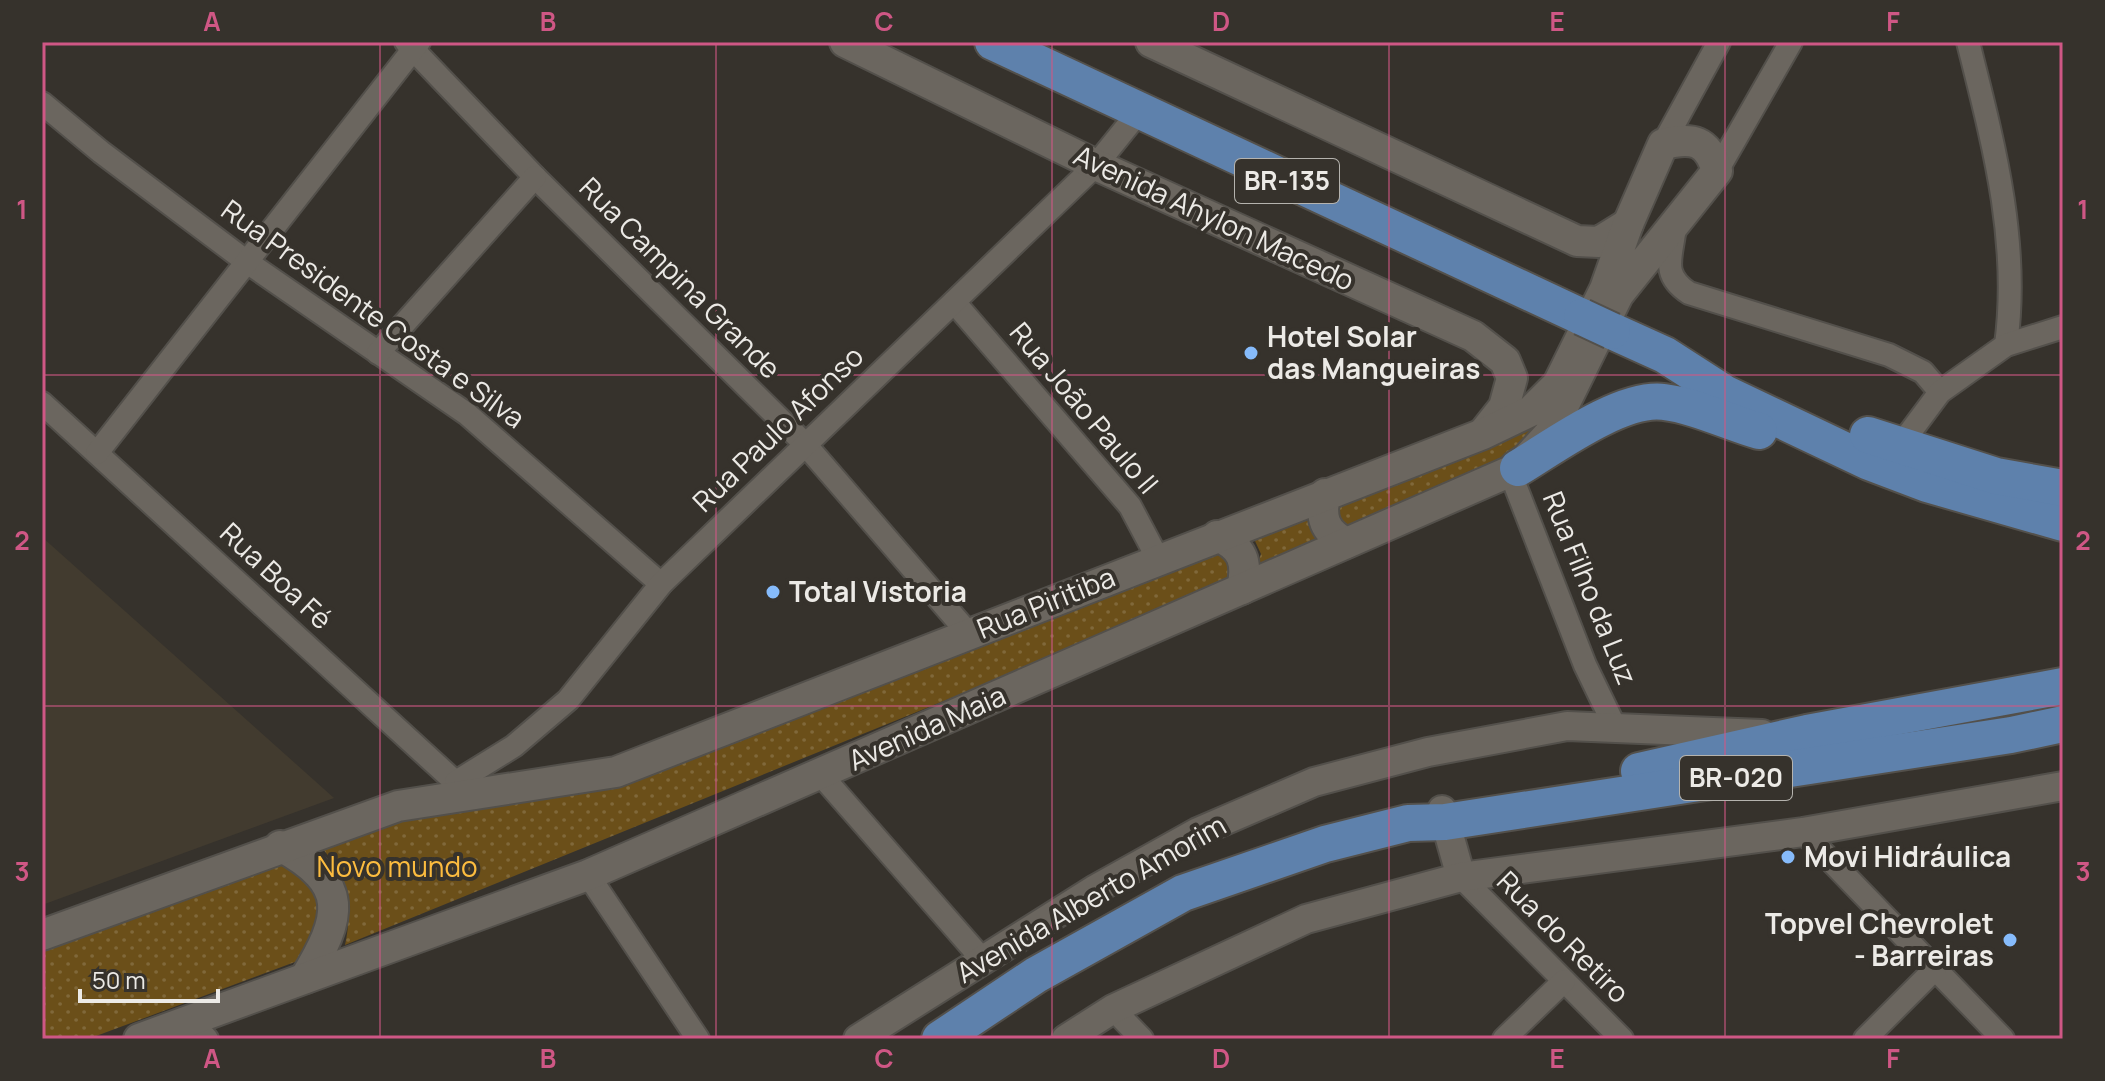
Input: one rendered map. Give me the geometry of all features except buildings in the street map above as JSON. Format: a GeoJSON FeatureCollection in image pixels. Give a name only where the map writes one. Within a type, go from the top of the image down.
{"type":"FeatureCollection","features":[{"type":"Feature","properties":{"kind":"highway","name":"BR-135"},"geometry":{"type":"LineString","coordinates":[[993,42],[1591,329],[1698,363],[1899,447],[1996,476],[2063,488]]}},
{"type":"Feature","properties":{"kind":"highway"},"geometry":{"type":"LineString","coordinates":[[1054,42],[1098,90]]}},
{"type":"Feature","properties":{"kind":"highway","name":"BR-135"},"geometry":{"type":"LineString","coordinates":[[1665,355],[1724,393],[1869,462],[1927,484],[2063,523]]}},
{"type":"Feature","properties":{"kind":"highway"},"geometry":{"type":"LineString","coordinates":[[1514,470],[1624,408],[1661,401],[1927,484]]}},
{"type":"Feature","properties":{"kind":"highway"},"geometry":{"type":"LineString","coordinates":[[940,1039],[1036,975],[1183,893],[1325,844],[1444,816],[1517,791],[1644,770],[1807,733],[2063,686]]}},
{"type":"Feature","properties":{"kind":"highway","name":"BR-020"},"geometry":{"type":"LineString","coordinates":[[1444,816],[2011,735],[2063,724]]}},
{"type":"Feature","properties":{"kind":"main road","name":"Avenida Ahylon Macedo"},"geometry":{"type":"LineString","coordinates":[[845,42],[1096,165],[1473,336],[1496,352],[1512,378],[1511,392],[1504,407],[1483,434]]}},
{"type":"Feature","properties":{"kind":"main road"},"geometry":{"type":"LineString","coordinates":[[1151,42],[1577,241],[1599,242],[1628,224]]}},
{"type":"Feature","properties":{"kind":"main road"},"geometry":{"type":"LineString","coordinates":[[1663,144],[1682,140],[1702,143],[1712,153],[1717,171]]}},
{"type":"Feature","properties":{"kind":"main road","name":"Rua Piritiba"},"geometry":{"type":"LineString","coordinates":[[42,935],[280,846],[398,806],[462,788],[616,772],[1483,434],[1531,411],[1558,384],[1591,329],[1628,224],[1663,144]]}},
{"type":"Feature","properties":{"kind":"main road","name":"Avenida Maia"},"geometry":{"type":"LineString","coordinates":[[139,1039],[198,1030],[305,978],[588,875],[1514,470],[1550,433],[1618,295],[1717,171]]}},
{"type":"Feature","properties":{"kind":"main road"},"geometry":{"type":"LineString","coordinates":[[1325,494],[1324,523],[1334,537],[1346,543]]}},
{"type":"Feature","properties":{"kind":"main road"},"geometry":{"type":"LineString","coordinates":[[1217,536],[1239,550],[1245,560],[1242,589]]}},
{"type":"Feature","properties":{"kind":"main road"},"geometry":{"type":"LineString","coordinates":[[280,846],[307,860],[319,872],[332,896],[335,920],[328,941],[305,978]]}},
{"type":"Feature","properties":{"kind":"street"},"geometry":{"type":"LineString","coordinates":[[1663,144],[1719,42]]}},
{"type":"Feature","properties":{"kind":"street"},"geometry":{"type":"LineString","coordinates":[[1717,171],[1791,42]]}},
{"type":"Feature","properties":{"kind":"street"},"geometry":{"type":"LineString","coordinates":[[1968,42],[1993,142],[2006,214],[2012,303],[2006,345]]}},
{"type":"Feature","properties":{"kind":"street"},"geometry":{"type":"LineString","coordinates":[[97,453],[413,44]]}},
{"type":"Feature","properties":{"kind":"street","name":"Rua Campina Grande"},"geometry":{"type":"LineString","coordinates":[[413,44],[535,177],[804,443],[969,634]]}},
{"type":"Feature","properties":{"kind":"street","name":"Rua Presidente Costa e Silva"},"geometry":{"type":"LineString","coordinates":[[42,103],[101,152],[247,262],[467,414],[661,584]]}},
{"type":"Feature","properties":{"kind":"street","name":"Rua Paulo Afonso"},"geometry":{"type":"LineString","coordinates":[[462,788],[568,700],[661,584],[1096,165],[1138,113]]}},
{"type":"Feature","properties":{"kind":"street"},"geometry":{"type":"LineString","coordinates":[[378,353],[535,177]]}},
{"type":"Feature","properties":{"kind":"street"},"geometry":{"type":"LineString","coordinates":[[1675,226],[1669,269],[1674,283],[1689,293],[1889,355],[1923,372],[1940,392]]}},
{"type":"Feature","properties":{"kind":"street","name":"Rua João Paulo II"},"geometry":{"type":"LineString","coordinates":[[954,302],[1130,506],[1158,559]]}},
{"type":"Feature","properties":{"kind":"street"},"geometry":{"type":"LineString","coordinates":[[1899,447],[1940,392],[2006,345],[2063,327]]}},
{"type":"Feature","properties":{"kind":"street","name":"Rua Boa Fé"},"geometry":{"type":"LineString","coordinates":[[42,403],[462,788]]}},
{"type":"Feature","properties":{"kind":"street","name":"Rua Filho da Luz"},"geometry":{"type":"LineString","coordinates":[[1514,470],[1585,665],[1615,727]]}},
{"type":"Feature","properties":{"kind":"street","name":"Avenida Alberto Amorim"},"geometry":{"type":"LineString","coordinates":[[858,1039],[982,959],[1198,832],[1314,782],[1481,741],[1567,726],[1807,733]]}},
{"type":"Feature","properties":{"kind":"street"},"geometry":{"type":"LineString","coordinates":[[821,775],[982,959]]}},
{"type":"Feature","properties":{"kind":"street"},"geometry":{"type":"LineString","coordinates":[[1066,1039],[1113,1009],[1306,919],[1461,877],[1803,832],[2063,786]]}},
{"type":"Feature","properties":{"kind":"street"},"geometry":{"type":"LineString","coordinates":[[1444,816],[1461,877]]}},
{"type":"Feature","properties":{"kind":"street"},"geometry":{"type":"LineString","coordinates":[[1803,832],[2003,1039]]}},
{"type":"Feature","properties":{"kind":"street"},"geometry":{"type":"LineString","coordinates":[[588,875],[698,1039]]}},
{"type":"Feature","properties":{"kind":"street","name":"Rua do Retiro"},"geometry":{"type":"LineString","coordinates":[[1461,877],[1622,1039]]}},
{"type":"Feature","properties":{"kind":"street"},"geometry":{"type":"LineString","coordinates":[[1865,1039],[1935,969]]}},
{"type":"Feature","properties":{"kind":"street"},"geometry":{"type":"LineString","coordinates":[[1504,1039],[1564,981]]}},
{"type":"Feature","properties":{"kind":"street"},"geometry":{"type":"LineString","coordinates":[[1113,1009],[1142,1039]]}},
{"type":"Feature","properties":{"kind":"shaded area"},"geometry":{"type":"Polygon","coordinates":[[[42,537],[334,798],[42,905],[42,537]]]}},
{"type":"Feature","properties":{"kind":"green space"},"geometry":{"type":"Polygon","coordinates":[[[1550,404],[1539,443],[1345,532],[1330,499],[1550,404]]]}},
{"type":"Feature","properties":{"kind":"green space"},"geometry":{"type":"Polygon","coordinates":[[[1316,500],[1331,541],[1253,576],[1261,554],[1255,541],[1243,532],[1316,500]]]}},
{"type":"Feature","properties":{"kind":"green space","name":"Novo mundo"},"geometry":{"type":"Polygon","coordinates":[[[1223,538],[1240,577],[1189,601],[345,945],[348,916],[344,889],[334,864],[316,841],[542,785],[1223,538]]]}},
{"type":"Feature","properties":{"kind":"green space","name":"Novo mundo"},"geometry":{"type":"Polygon","coordinates":[[[295,851],[327,888],[311,956],[88,1039],[42,1039],[42,949],[295,851]]]}},
{"type":"Feature","properties":{"kind":"place","name":"Hotel Solar das Mangueiras"},"geometry":{"type":"Point","coordinates":[1251,353]}},
{"type":"Feature","properties":{"kind":"place","name":"Total Vistoria"},"geometry":{"type":"Point","coordinates":[773,592]}},
{"type":"Feature","properties":{"kind":"place","name":"Movi Hidráulica"},"geometry":{"type":"Point","coordinates":[1788,857]}},
{"type":"Feature","properties":{"kind":"place","name":"Topvel Chevrolet - Barreiras"},"geometry":{"type":"Point","coordinates":[2010,940]}}]}
